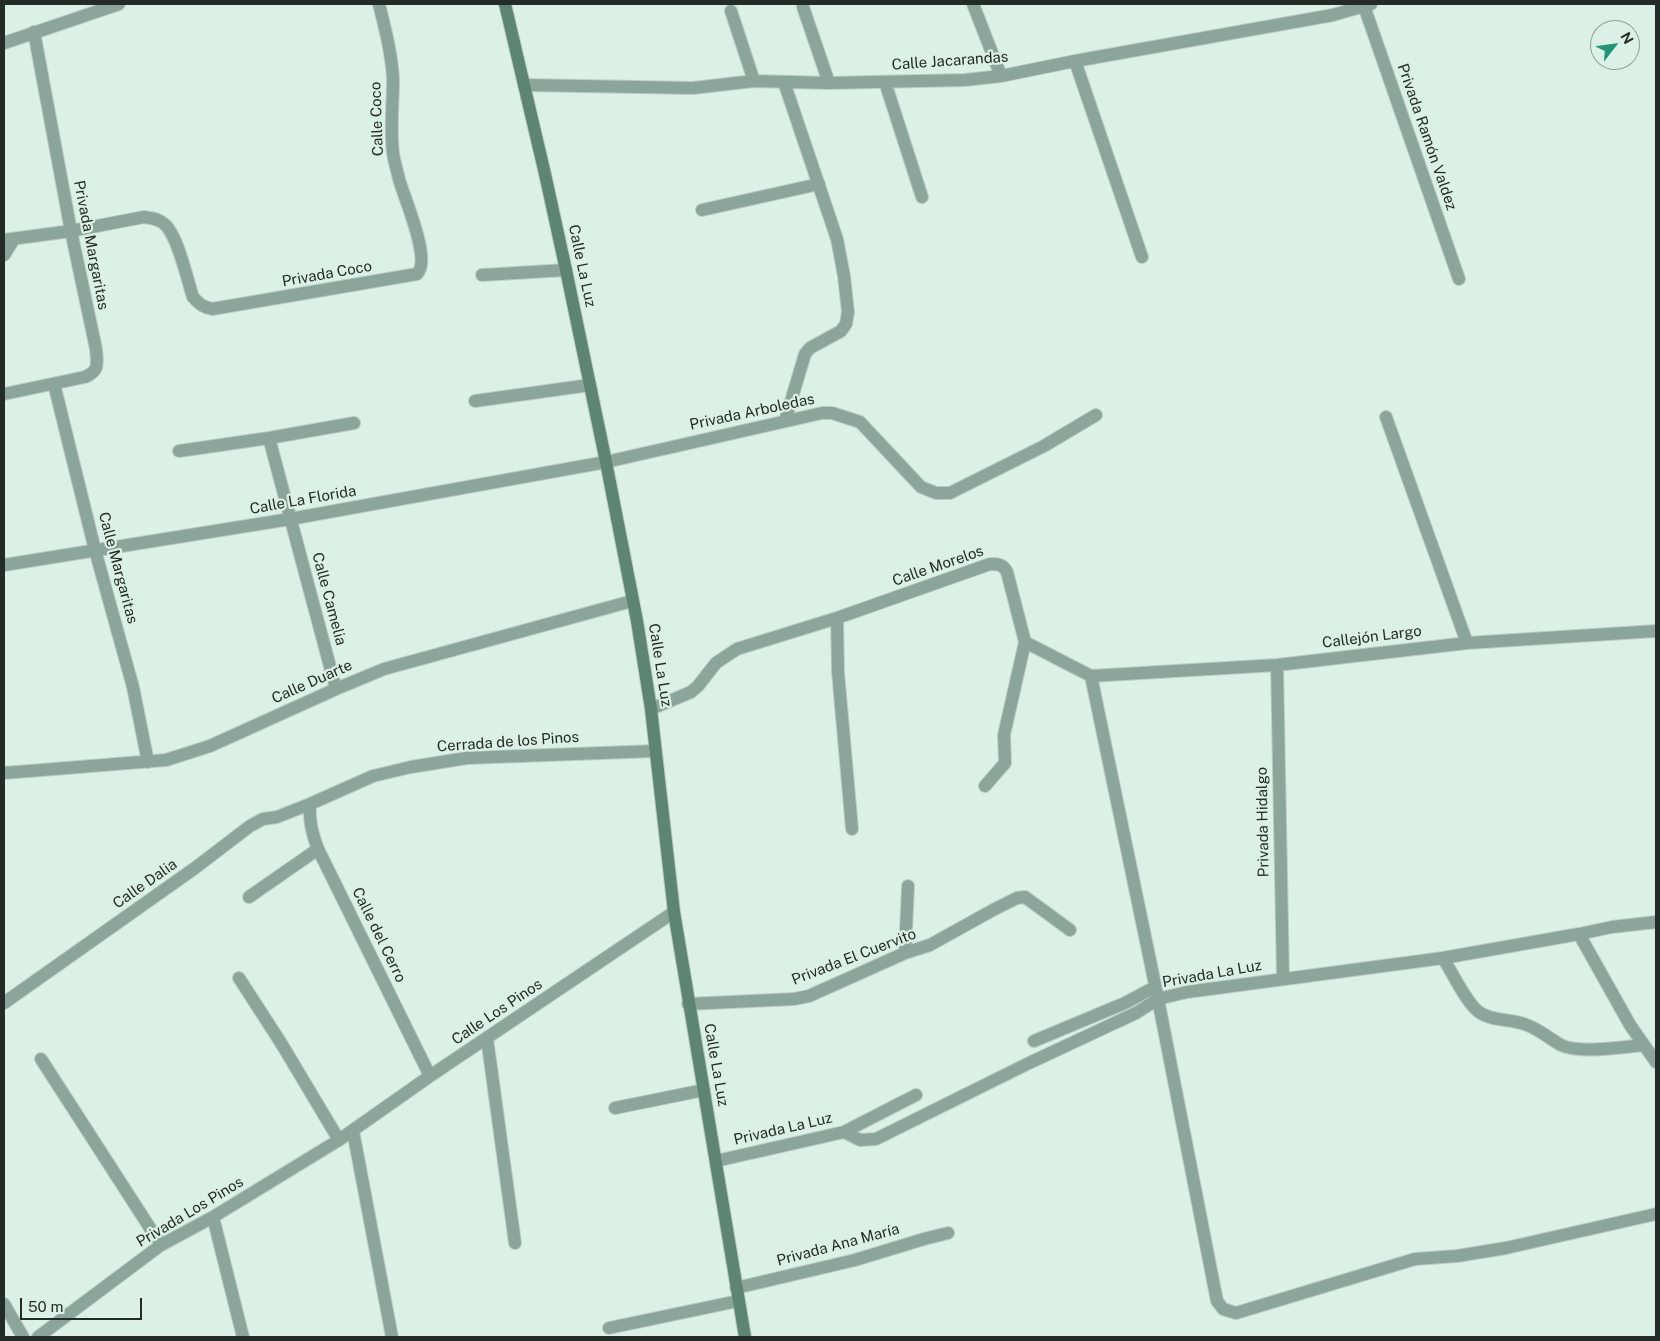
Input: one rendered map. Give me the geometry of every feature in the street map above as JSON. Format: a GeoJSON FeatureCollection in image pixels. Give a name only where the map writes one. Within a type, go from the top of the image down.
{"type":"FeatureCollection","features":[{"type":"Feature","properties":{"kind":"street"},"geometry":{"type":"LineString","coordinates":[[4,43],[119,4]]}},
{"type":"Feature","properties":{"kind":"street","name":"Calle Coco"},"geometry":{"type":"LineString","coordinates":[[380,4],[393,78],[393,154],[402,190],[414,225],[422,260]]}},
{"type":"Feature","properties":{"kind":"street","name":"Calle La Luz"},"geometry":{"type":"LineString","coordinates":[[505,4],[566,270],[637,621],[651,709],[674,912],[744,1337]]}},
{"type":"Feature","properties":{"kind":"street"},"geometry":{"type":"LineString","coordinates":[[973,4],[1001,76]]}},
{"type":"Feature","properties":{"kind":"street","name":"Calle Jacarandas"},"geometry":{"type":"LineString","coordinates":[[524,85],[693,88],[754,82],[965,80],[1001,76],[1332,15],[1368,5]]}},
{"type":"Feature","properties":{"kind":"street","name":"Privada Ramón Valdez"},"geometry":{"type":"LineString","coordinates":[[1368,5],[1459,279]]}},
{"type":"Feature","properties":{"kind":"street"},"geometry":{"type":"LineString","coordinates":[[803,7],[829,82]]}},
{"type":"Feature","properties":{"kind":"street"},"geometry":{"type":"LineString","coordinates":[[731,11],[754,82]]}},
{"type":"Feature","properties":{"kind":"street","name":"Privada Margaritas"},"geometry":{"type":"LineString","coordinates":[[4,394],[85,377],[93,374],[97,362],[34,32]]}},
{"type":"Feature","properties":{"kind":"street"},"geometry":{"type":"LineString","coordinates":[[1075,61],[1142,257]]}},
{"type":"Feature","properties":{"kind":"street"},"geometry":{"type":"LineString","coordinates":[[784,82],[840,250],[848,312],[846,324],[841,331],[810,348],[805,354],[785,421]]}},
{"type":"Feature","properties":{"kind":"street"},"geometry":{"type":"LineString","coordinates":[[885,82],[922,197]]}},
{"type":"Feature","properties":{"kind":"street"},"geometry":{"type":"LineString","coordinates":[[702,210],[819,184]]}},
{"type":"Feature","properties":{"kind":"street","name":"Privada Coco"},"geometry":{"type":"LineString","coordinates":[[71,232],[144,217],[154,218],[164,223],[175,241],[191,290],[198,304],[212,309],[228,308],[411,276],[420,271],[422,260]]}},
{"type":"Feature","properties":{"kind":"street"},"geometry":{"type":"LineString","coordinates":[[4,255],[9,239],[71,232]]}},
{"type":"Feature","properties":{"kind":"street"},"geometry":{"type":"LineString","coordinates":[[482,276],[566,270]]}},
{"type":"Feature","properties":{"kind":"street","name":"Calle Margaritas"},"geometry":{"type":"LineString","coordinates":[[54,384],[95,550],[133,687],[148,762]]}},
{"type":"Feature","properties":{"kind":"street"},"geometry":{"type":"LineString","coordinates":[[475,401],[590,385]]}},
{"type":"Feature","properties":{"kind":"street","name":"Privada Arboledas"},"geometry":{"type":"LineString","coordinates":[[606,462],[785,421],[822,413],[832,413],[860,422],[921,487],[936,493],[950,492],[1044,446],[1096,415]]}},
{"type":"Feature","properties":{"kind":"street"},"geometry":{"type":"LineString","coordinates":[[1386,417],[1467,643]]}},
{"type":"Feature","properties":{"kind":"street"},"geometry":{"type":"LineString","coordinates":[[179,451],[354,423]]}},
{"type":"Feature","properties":{"kind":"street","name":"Calle Camelia"},"geometry":{"type":"LineString","coordinates":[[269,438],[336,688]]}},
{"type":"Feature","properties":{"kind":"street","name":"Calle La Florida"},"geometry":{"type":"LineString","coordinates":[[4,565],[290,519],[606,462]]}},
{"type":"Feature","properties":{"kind":"street","name":"Calle Morelos"},"geometry":{"type":"LineString","coordinates":[[651,709],[691,692],[716,663],[737,650],[837,618],[990,564],[1004,567],[1007,572],[1025,642]]}},
{"type":"Feature","properties":{"kind":"street","name":"Calle Duarte"},"geometry":{"type":"LineString","coordinates":[[4,773],[166,760],[210,746],[336,688],[384,669],[632,601]]}},
{"type":"Feature","properties":{"kind":"street"},"geometry":{"type":"LineString","coordinates":[[837,618],[838,672],[852,829]]}},
{"type":"Feature","properties":{"kind":"street","name":"Callejón Largo"},"geometry":{"type":"LineString","coordinates":[[1091,676],[1276,665],[1467,643],[1656,631]]}},
{"type":"Feature","properties":{"kind":"street"},"geometry":{"type":"LineString","coordinates":[[985,786],[1005,763],[1004,735],[1025,642],[1091,676],[1218,1300],[1223,1309],[1236,1313],[1415,1259],[1457,1256],[1506,1248],[1656,1214]]}},
{"type":"Feature","properties":{"kind":"street","name":"Privada Hidalgo"},"geometry":{"type":"LineString","coordinates":[[1276,665],[1282,978]]}},
{"type":"Feature","properties":{"kind":"street","name":"Cerrada de los Pinos"},"geometry":{"type":"LineString","coordinates":[[310,804],[373,776],[411,766],[467,758],[655,751]]}},
{"type":"Feature","properties":{"kind":"street","name":"Calle del Cerro"},"geometry":{"type":"LineString","coordinates":[[310,804],[309,819],[318,849],[430,1076]]}},
{"type":"Feature","properties":{"kind":"street","name":"Calle Dalia"},"geometry":{"type":"LineString","coordinates":[[4,1003],[195,868],[250,826],[263,819],[276,817],[310,804]]}},
{"type":"Feature","properties":{"kind":"street"},"geometry":{"type":"LineString","coordinates":[[249,897],[318,849]]}},
{"type":"Feature","properties":{"kind":"street"},"geometry":{"type":"LineString","coordinates":[[905,953],[908,886]]}},
{"type":"Feature","properties":{"kind":"street","name":"Privada El Cuervito"},"geometry":{"type":"LineString","coordinates":[[688,1004],[794,999],[809,996],[905,953],[930,945],[1017,898],[1025,897],[1070,930]]}},
{"type":"Feature","properties":{"kind":"street","name":"Calle Los Pinos"},"geometry":{"type":"LineString","coordinates":[[340,1140],[430,1076],[674,912]]}},
{"type":"Feature","properties":{"kind":"street","name":"Privada La Luz"},"geometry":{"type":"LineString","coordinates":[[716,1161],[844,1132],[860,1140],[876,1139],[1026,1064],[1136,1013],[1156,993],[1187,992],[1443,958],[1612,927],[1656,922]]}},
{"type":"Feature","properties":{"kind":"street"},"geometry":{"type":"LineString","coordinates":[[1579,934],[1630,1025],[1656,1062]]}},
{"type":"Feature","properties":{"kind":"street"},"geometry":{"type":"LineString","coordinates":[[1443,958],[1474,1007],[1484,1015],[1524,1024],[1536,1029],[1561,1045],[1572,1049],[1609,1049],[1644,1045]]}},
{"type":"Feature","properties":{"kind":"street"},"geometry":{"type":"LineString","coordinates":[[239,978],[340,1140]]}},
{"type":"Feature","properties":{"kind":"street"},"geometry":{"type":"LineString","coordinates":[[1034,1041],[1125,1003],[1156,993]]}},
{"type":"Feature","properties":{"kind":"street"},"geometry":{"type":"LineString","coordinates":[[487,1038],[515,1243]]}},
{"type":"Feature","properties":{"kind":"street"},"geometry":{"type":"LineString","coordinates":[[41,1059],[161,1246]]}},
{"type":"Feature","properties":{"kind":"street"},"geometry":{"type":"LineString","coordinates":[[615,1108],[704,1090]]}},
{"type":"Feature","properties":{"kind":"street"},"geometry":{"type":"LineString","coordinates":[[844,1132],[916,1095]]}},
{"type":"Feature","properties":{"kind":"street"},"geometry":{"type":"LineString","coordinates":[[353,1131],[392,1337]]}},
{"type":"Feature","properties":{"kind":"street","name":"Privada Los Pinos"},"geometry":{"type":"LineString","coordinates":[[38,1337],[161,1246],[213,1217],[340,1140]]}},
{"type":"Feature","properties":{"kind":"street"},"geometry":{"type":"LineString","coordinates":[[213,1217],[243,1337]]}},
{"type":"Feature","properties":{"kind":"street","name":"Privada Ana María"},"geometry":{"type":"LineString","coordinates":[[736,1288],[855,1260],[924,1238],[948,1233]]}},
{"type":"Feature","properties":{"kind":"street"},"geometry":{"type":"LineString","coordinates":[[609,1328],[738,1301]]}},
{"type":"Feature","properties":{"kind":"street"},"geometry":{"type":"LineString","coordinates":[[4,1304],[23,1337]]}}]}
